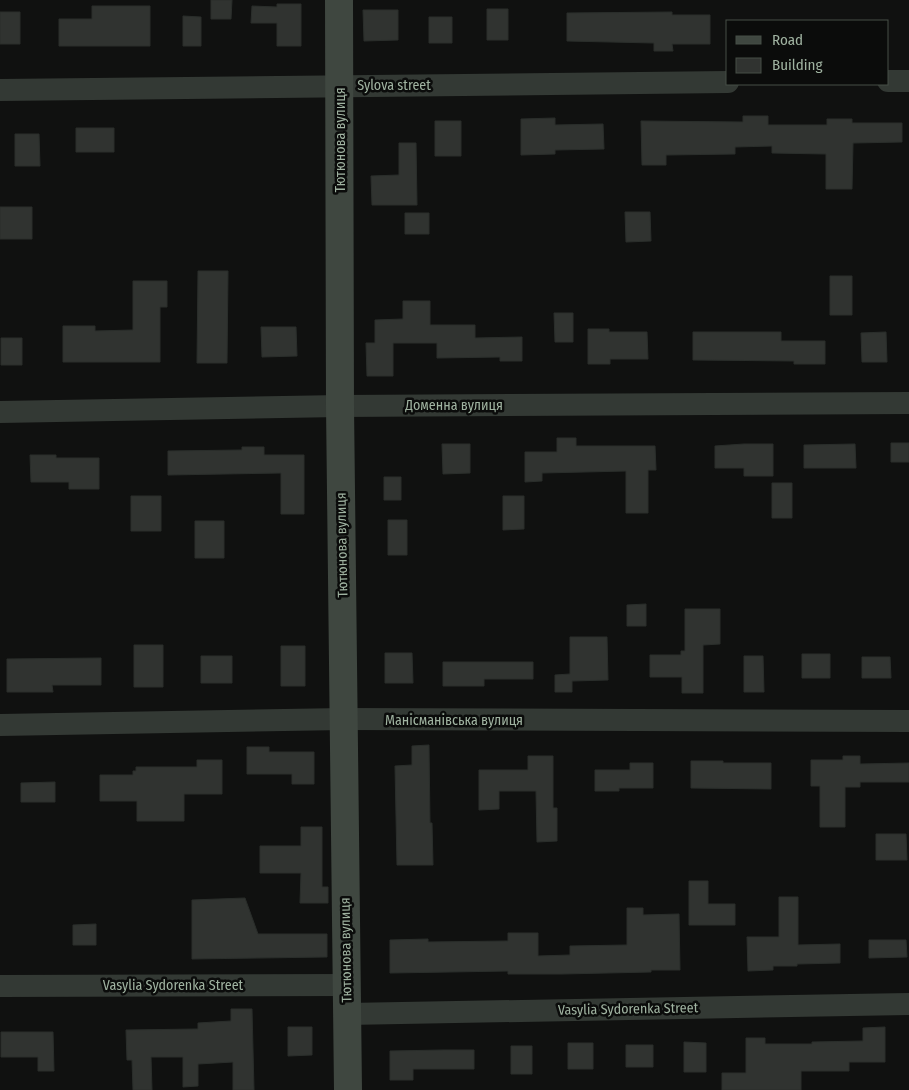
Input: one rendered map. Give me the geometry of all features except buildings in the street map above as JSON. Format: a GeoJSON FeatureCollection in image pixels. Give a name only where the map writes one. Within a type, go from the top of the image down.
{"type":"FeatureCollection","features":[{"type":"Feature","properties":{"kind":"street","name":"Тютюнова вулиця"},"geometry":{"type":"LineString","coordinates":[[339,0],[340,406],[348,1090]]}},
{"type":"Feature","properties":{"kind":"street"},"geometry":{"type":"LineString","coordinates":[[889,81],[909,81]]}},
{"type":"Feature","properties":{"kind":"street","name":"Sylova street"},"geometry":{"type":"LineString","coordinates":[[0,90],[726,82]]}},
{"type":"Feature","properties":{"kind":"street","name":"Доменна вулиця"},"geometry":{"type":"LineString","coordinates":[[0,412],[340,406],[909,403]]}},
{"type":"Feature","properties":{"kind":"street","name":"Манісманівська вулиця"},"geometry":{"type":"LineString","coordinates":[[0,725],[344,719],[909,721]]}},
{"type":"Feature","properties":{"kind":"street","name":"Vasylia Sydorenka Street"},"geometry":{"type":"LineString","coordinates":[[0,986],[346,984]]}},
{"type":"Feature","properties":{"kind":"street","name":"Vasylia Sydorenka Street"},"geometry":{"type":"LineString","coordinates":[[347,1014],[909,1004]]}}]}
